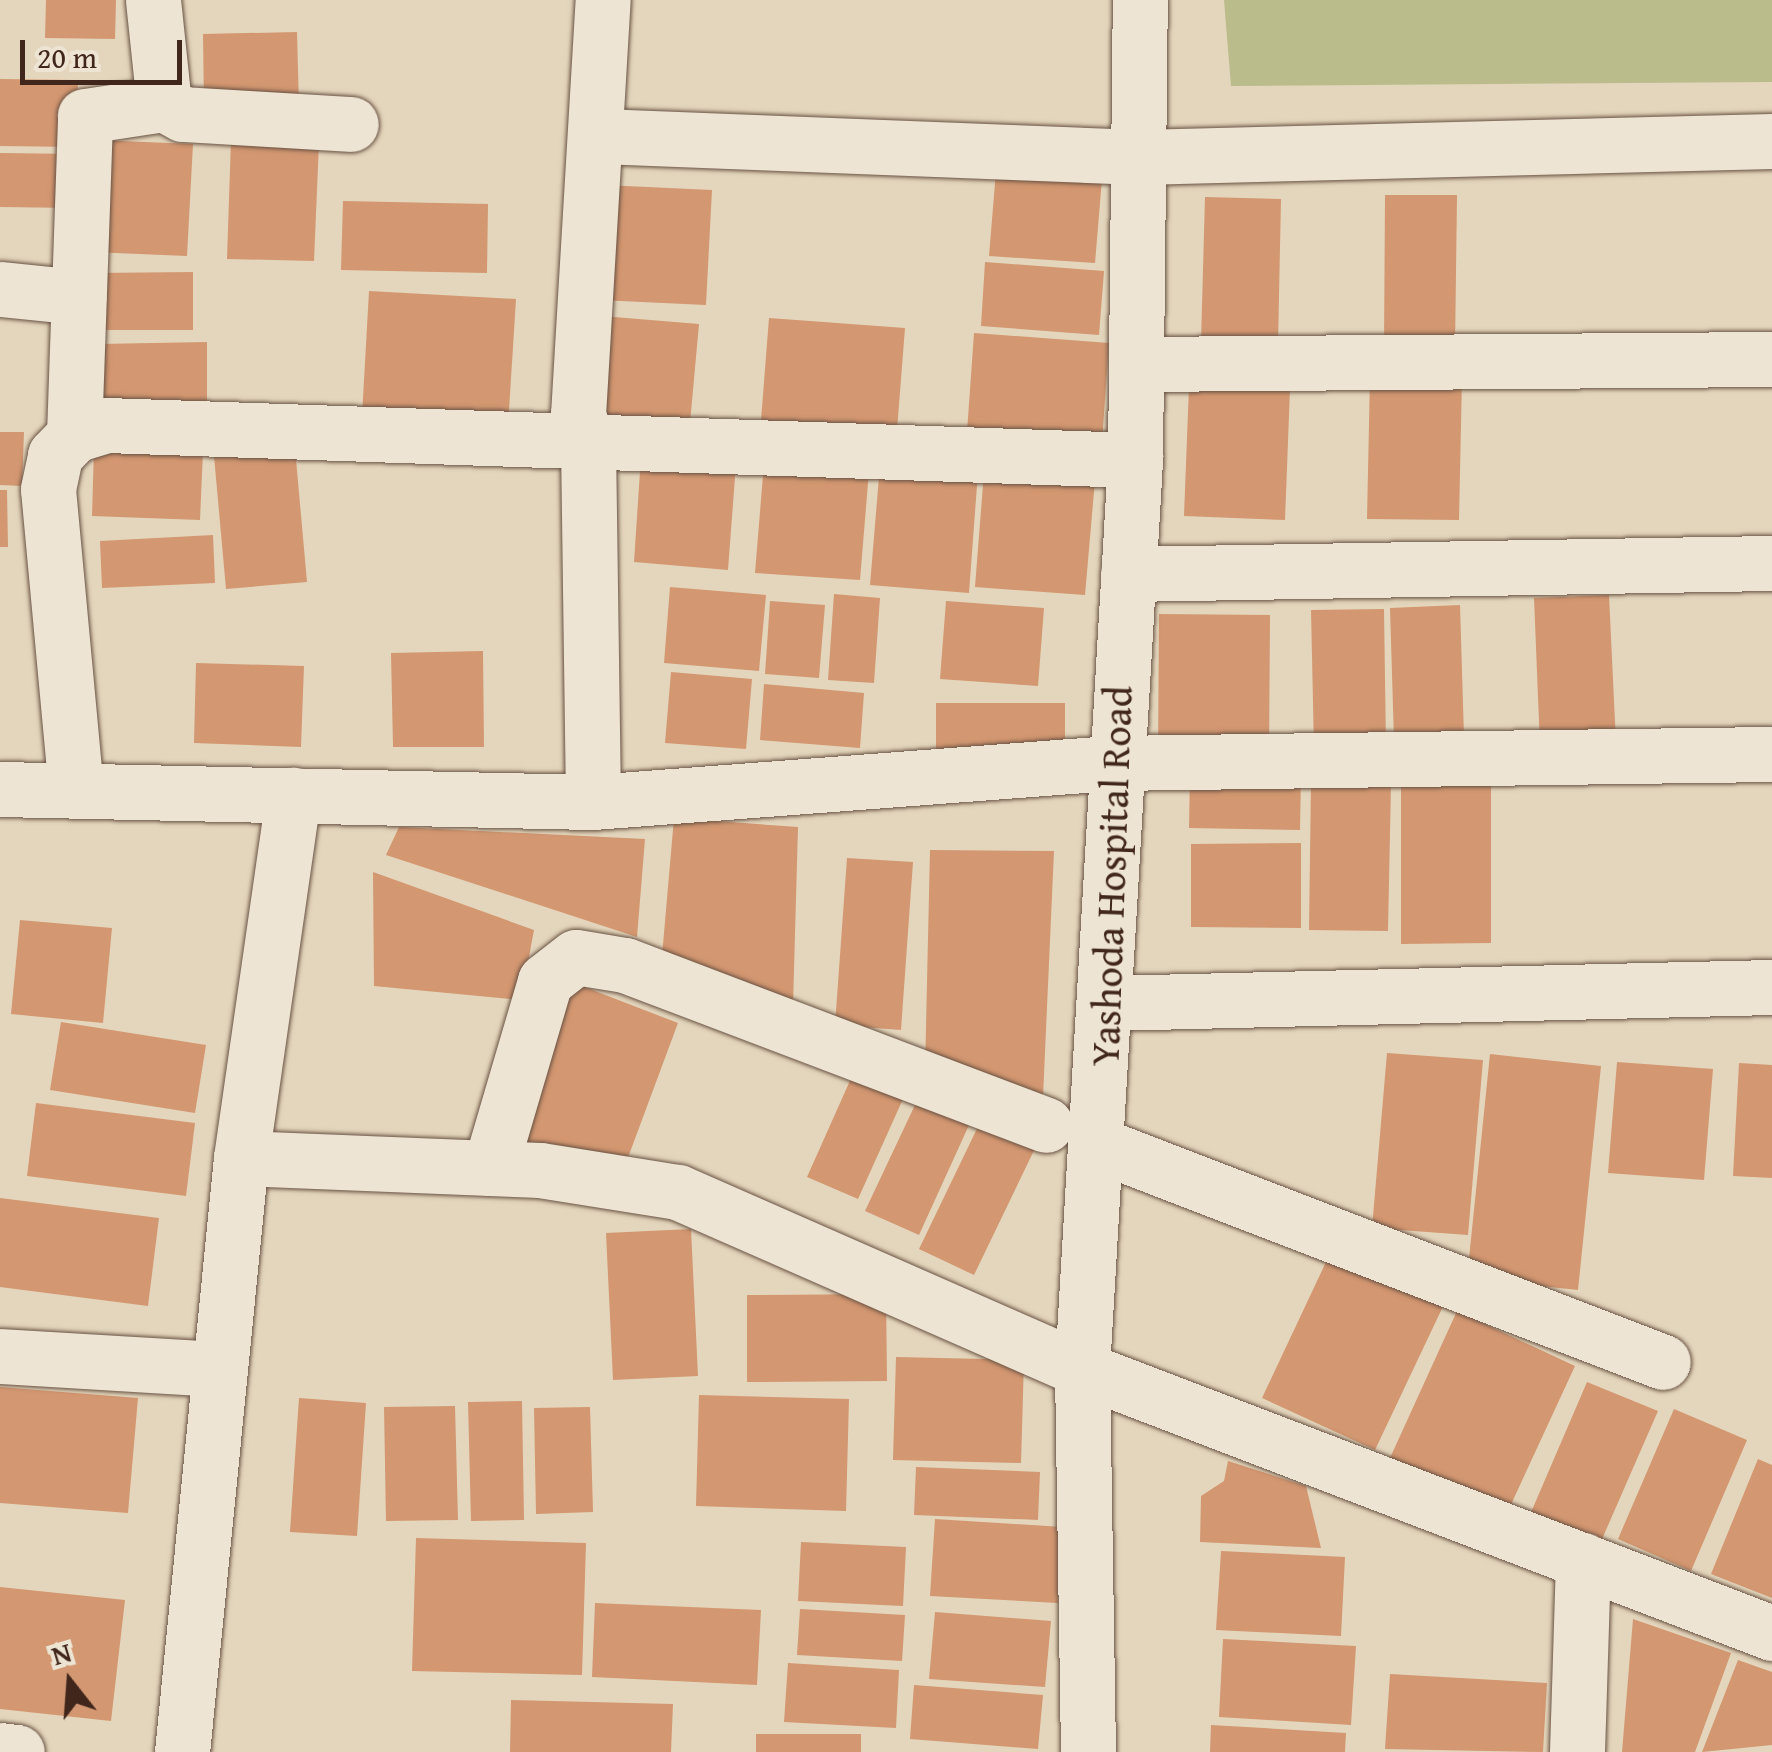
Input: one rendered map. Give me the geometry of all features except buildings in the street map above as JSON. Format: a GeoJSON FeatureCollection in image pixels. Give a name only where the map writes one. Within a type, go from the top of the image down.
{"type":"FeatureCollection","features":[{"type":"Feature","properties":{"kind":"street"},"geometry":{"type":"LineString","coordinates":[[153,0],[164,104]]}},
{"type":"Feature","properties":{"kind":"street"},"geometry":{"type":"LineString","coordinates":[[593,802],[588,443],[578,415],[600,136],[604,0]]}},
{"type":"Feature","properties":{"kind":"street","name":"Yashoda Hospital Road"},"geometry":{"type":"LineString","coordinates":[[1088,1752],[1082,1369],[1108,1002],[1111,763],[1134,460],[1140,0]]}},
{"type":"Feature","properties":{"kind":"street"},"geometry":{"type":"LineString","coordinates":[[74,435],[86,116],[164,104],[183,114],[351,124]]}},
{"type":"Feature","properties":{"kind":"street"},"geometry":{"type":"LineString","coordinates":[[600,136],[1139,157],[1772,140]]}},
{"type":"Feature","properties":{"kind":"street"},"geometry":{"type":"LineString","coordinates":[[0,288],[79,297]]}},
{"type":"Feature","properties":{"kind":"street"},"geometry":{"type":"LineString","coordinates":[[1136,364],[1772,359]]}},
{"type":"Feature","properties":{"kind":"street"},"geometry":{"type":"LineString","coordinates":[[76,792],[48,488],[55,455],[74,435],[106,426],[1134,460]]}},
{"type":"Feature","properties":{"kind":"street"},"geometry":{"type":"LineString","coordinates":[[1128,574],[1772,563]]}},
{"type":"Feature","properties":{"kind":"street"},"geometry":{"type":"LineString","coordinates":[[0,789],[593,802],[1111,763],[1772,754]]}},
{"type":"Feature","properties":{"kind":"street"},"geometry":{"type":"LineString","coordinates":[[182,1752],[241,1158],[293,795]]}},
{"type":"Feature","properties":{"kind":"street"},"geometry":{"type":"LineString","coordinates":[[490,1168],[546,982],[576,957],[625,965],[1046,1125]]}},
{"type":"Feature","properties":{"kind":"street"},"geometry":{"type":"LineString","coordinates":[[1108,1002],[1772,987]]}},
{"type":"Feature","properties":{"kind":"street"},"geometry":{"type":"LineString","coordinates":[[1099,1144],[1663,1362]]}},
{"type":"Feature","properties":{"kind":"street"},"geometry":{"type":"LineString","coordinates":[[241,1158],[610,1176],[678,1192],[1082,1369],[1772,1633]]}},
{"type":"Feature","properties":{"kind":"street"},"geometry":{"type":"LineString","coordinates":[[0,1356],[220,1369]]}},
{"type":"Feature","properties":{"kind":"street"},"geometry":{"type":"LineString","coordinates":[[1577,1752],[1583,1560]]}},
{"type":"Feature","properties":{"kind":"street"},"geometry":{"type":"LineString","coordinates":[[0,1750],[18,1752]]}},
{"type":"Feature","properties":{"kind":"green space"},"geometry":{"type":"Polygon","coordinates":[[[1224,0],[1772,0],[1772,82],[1231,86],[1224,0]]]}}]}
